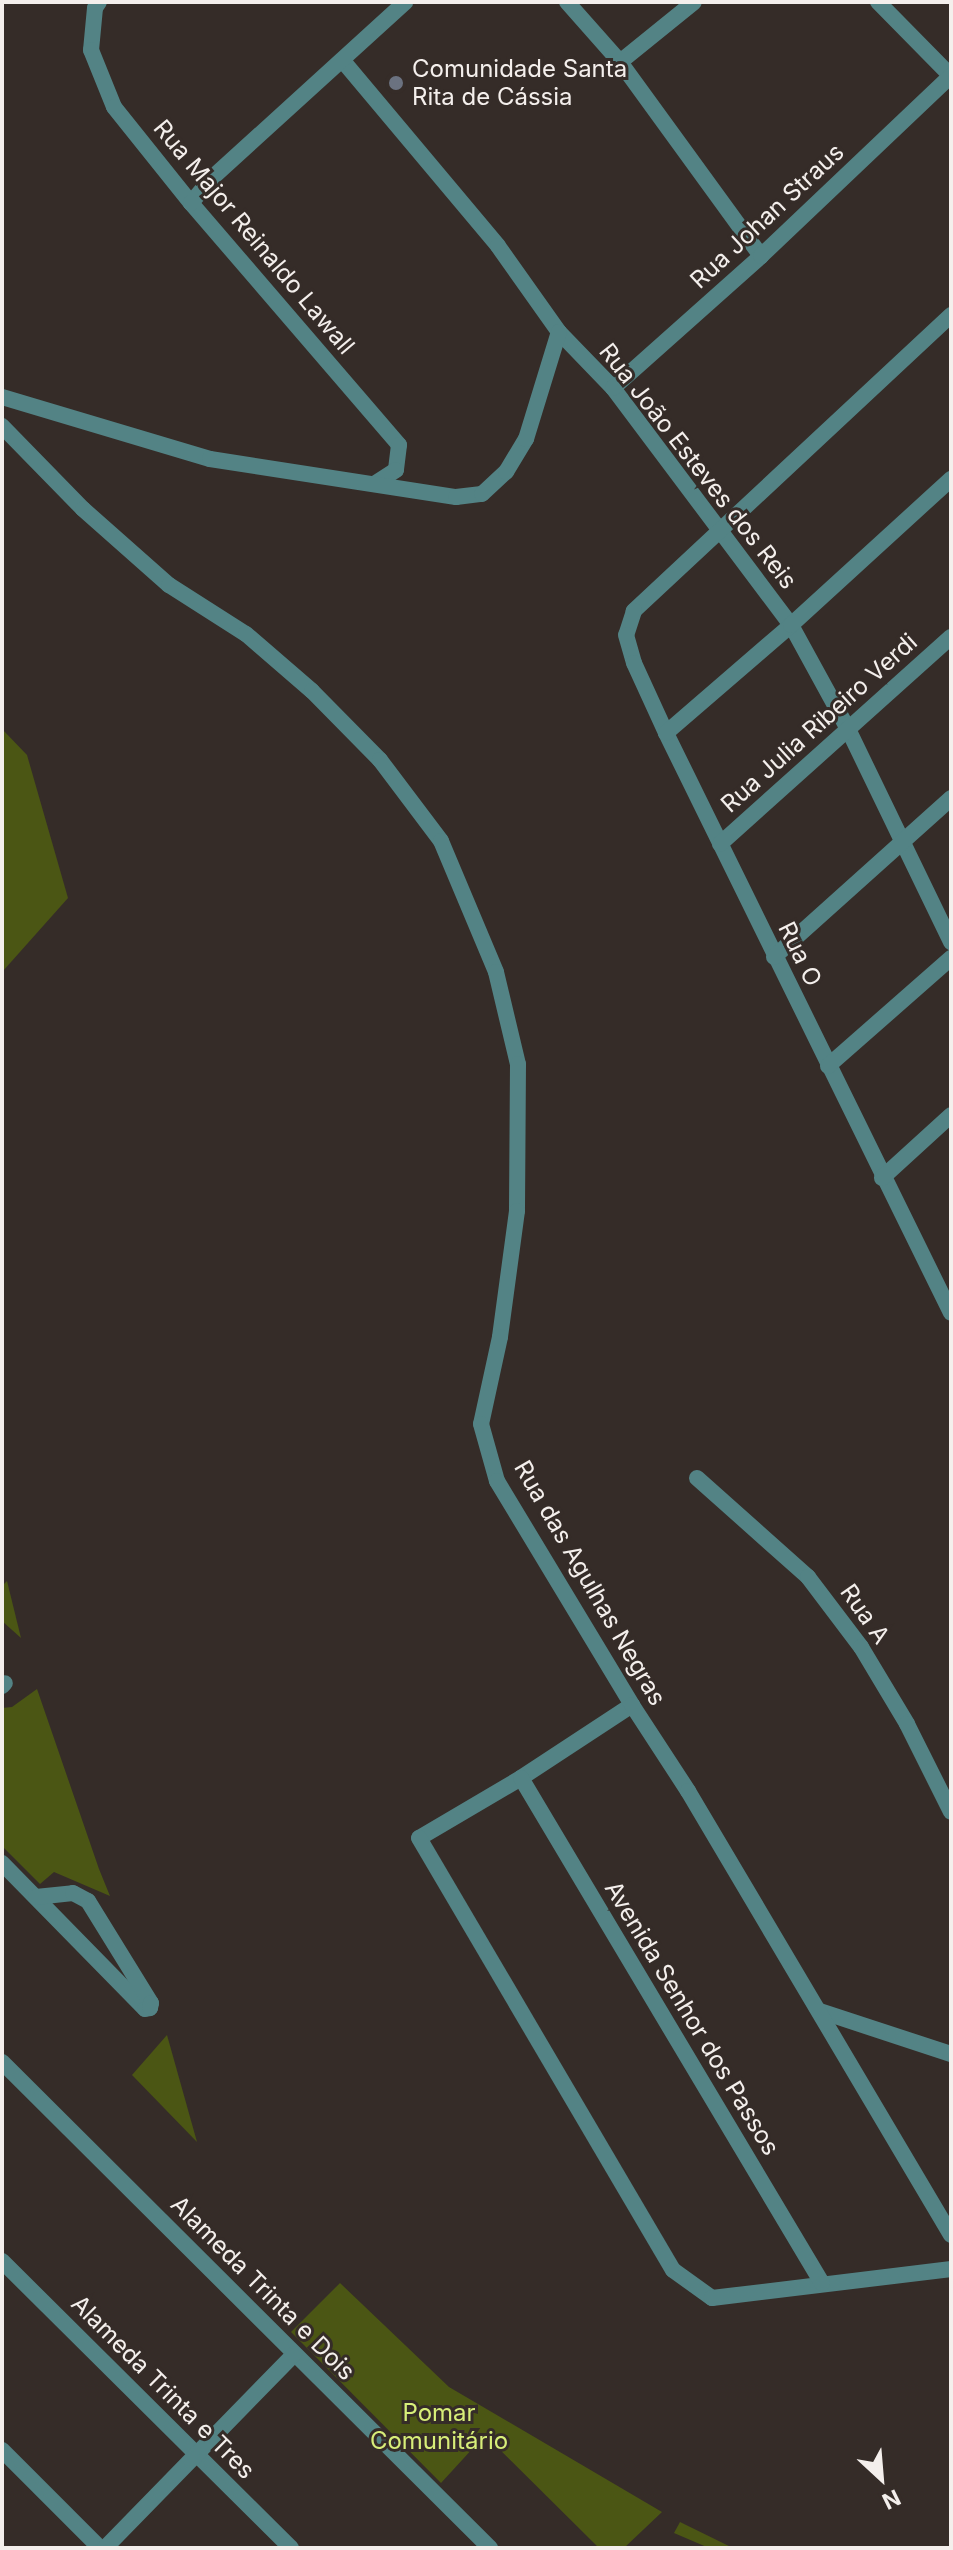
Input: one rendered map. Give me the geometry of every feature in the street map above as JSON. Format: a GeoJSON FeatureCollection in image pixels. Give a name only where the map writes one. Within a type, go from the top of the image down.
{"type":"FeatureCollection","features":[{"type":"Feature","properties":{"kind":"street","name":"Rua Major Reinaldo Lawall"},"geometry":{"type":"LineString","coordinates":[[99,2],[95,8],[91,50],[114,107],[191,203],[399,445],[396,470],[376,483]]}},
{"type":"Feature","properties":{"kind":"street"},"geometry":{"type":"LineString","coordinates":[[191,203],[213,177],[405,2]]}},
{"type":"Feature","properties":{"kind":"street"},"geometry":{"type":"LineString","coordinates":[[567,2],[620,62],[761,256]]}},
{"type":"Feature","properties":{"kind":"street"},"geometry":{"type":"LineString","coordinates":[[620,62],[694,2]]}},
{"type":"Feature","properties":{"kind":"street"},"geometry":{"type":"LineString","coordinates":[[878,2],[951,76]]}},
{"type":"Feature","properties":{"kind":"street","name":"Rua João Esteves dos Reis"},"geometry":{"type":"LineString","coordinates":[[343,61],[498,246],[559,332],[613,388],[791,625],[848,729],[951,942]]}},
{"type":"Feature","properties":{"kind":"street","name":"Rua Johan Straus"},"geometry":{"type":"LineString","coordinates":[[613,388],[761,256],[951,76]]}},
{"type":"Feature","properties":{"kind":"street"},"geometry":{"type":"LineString","coordinates":[[721,532],[951,315]]}},
{"type":"Feature","properties":{"kind":"street"},"geometry":{"type":"LineString","coordinates":[[2,397],[210,459],[456,497],[482,494],[506,472],[526,439],[559,332]]}},
{"type":"Feature","properties":{"kind":"street","name":"Rua das Agulhas Negras"},"geometry":{"type":"LineString","coordinates":[[2,426],[83,509],[169,585],[246,634],[312,691],[380,760],[441,841],[496,972],[518,1064],[517,1211],[500,1337],[481,1424],[497,1481],[632,1705],[688,1791],[951,2235]]}},
{"type":"Feature","properties":{"kind":"street"},"geometry":{"type":"LineString","coordinates":[[666,733],[791,625],[951,479]]}},
{"type":"Feature","properties":{"kind":"street","name":"Rua O"},"geometry":{"type":"LineString","coordinates":[[721,532],[634,611],[626,635],[634,663],[882,1178],[945,1286],[951,1313]]}},
{"type":"Feature","properties":{"kind":"street","name":"Rua Julia Ribeiro Verdi"},"geometry":{"type":"LineString","coordinates":[[720,844],[951,637]]}},
{"type":"Feature","properties":{"kind":"street"},"geometry":{"type":"LineString","coordinates":[[774,957],[951,798]]}},
{"type":"Feature","properties":{"kind":"street"},"geometry":{"type":"LineString","coordinates":[[828,1066],[951,958]]}},
{"type":"Feature","properties":{"kind":"street"},"geometry":{"type":"LineString","coordinates":[[882,1178],[951,1115]]}},
{"type":"Feature","properties":{"kind":"street","name":"Rua A"},"geometry":{"type":"LineString","coordinates":[[697,1478],[808,1577],[869,1660],[907,1724],[951,1812]]}},
{"type":"Feature","properties":{"kind":"street"},"geometry":{"type":"LineString","coordinates":[[632,1705],[521,1778],[419,1838],[673,2270],[712,2298],[951,2269]]}},
{"type":"Feature","properties":{"kind":"street","name":"Avenida Senhor dos Passos"},"geometry":{"type":"LineString","coordinates":[[521,1778],[822,2283]]}},
{"type":"Feature","properties":{"kind":"street"},"geometry":{"type":"LineString","coordinates":[[2,1863],[145,2009],[150,2008],[151,2003],[88,1901],[73,1893],[36,1897]]}},
{"type":"Feature","properties":{"kind":"street"},"geometry":{"type":"LineString","coordinates":[[820,2011],[950,2049]]}},
{"type":"Feature","properties":{"kind":"street","name":"Alameda Trinta e Dois"},"geometry":{"type":"LineString","coordinates":[[2,2062],[490,2548]]}},
{"type":"Feature","properties":{"kind":"street","name":"Alameda Trinta e Tres"},"geometry":{"type":"LineString","coordinates":[[2,2261],[291,2548]]}},
{"type":"Feature","properties":{"kind":"street"},"geometry":{"type":"LineString","coordinates":[[2,2450],[102,2548],[294,2354]]}},
{"type":"Feature","properties":{"kind":"green space"},"geometry":{"type":"Polygon","coordinates":[[[2,729],[27,755],[68,898],[3,971],[2,729]]]}},
{"type":"Feature","properties":{"kind":"green space"},"geometry":{"type":"Polygon","coordinates":[[[7,1581],[21,1638],[2,1621],[2,1586],[7,1581]]]}},
{"type":"Feature","properties":{"kind":"green space"},"geometry":{"type":"Polygon","coordinates":[[[37,1689],[110,1896],[54,1872],[40,1884],[2,1846],[2,1708],[12,1707],[37,1689]]]}},
{"type":"Feature","properties":{"kind":"green space"},"geometry":{"type":"Polygon","coordinates":[[[167,2035],[197,2142],[132,2075],[167,2035]]]}},
{"type":"Feature","properties":{"kind":"green space","name":"Pomar Comunitário"},"geometry":{"type":"Polygon","coordinates":[[[340,2283],[449,2387],[662,2512],[624,2548],[599,2548],[485,2435],[441,2483],[291,2332],[340,2283]]]}},
{"type":"Feature","properties":{"kind":"green space"},"geometry":{"type":"Polygon","coordinates":[[[680,2522],[733,2548],[709,2548],[674,2533],[680,2522]]]}},
{"type":"Feature","properties":{"kind":"place","name":"Comunidade Santa Rita de Cássia"},"geometry":{"type":"Point","coordinates":[396,83]}}]}
